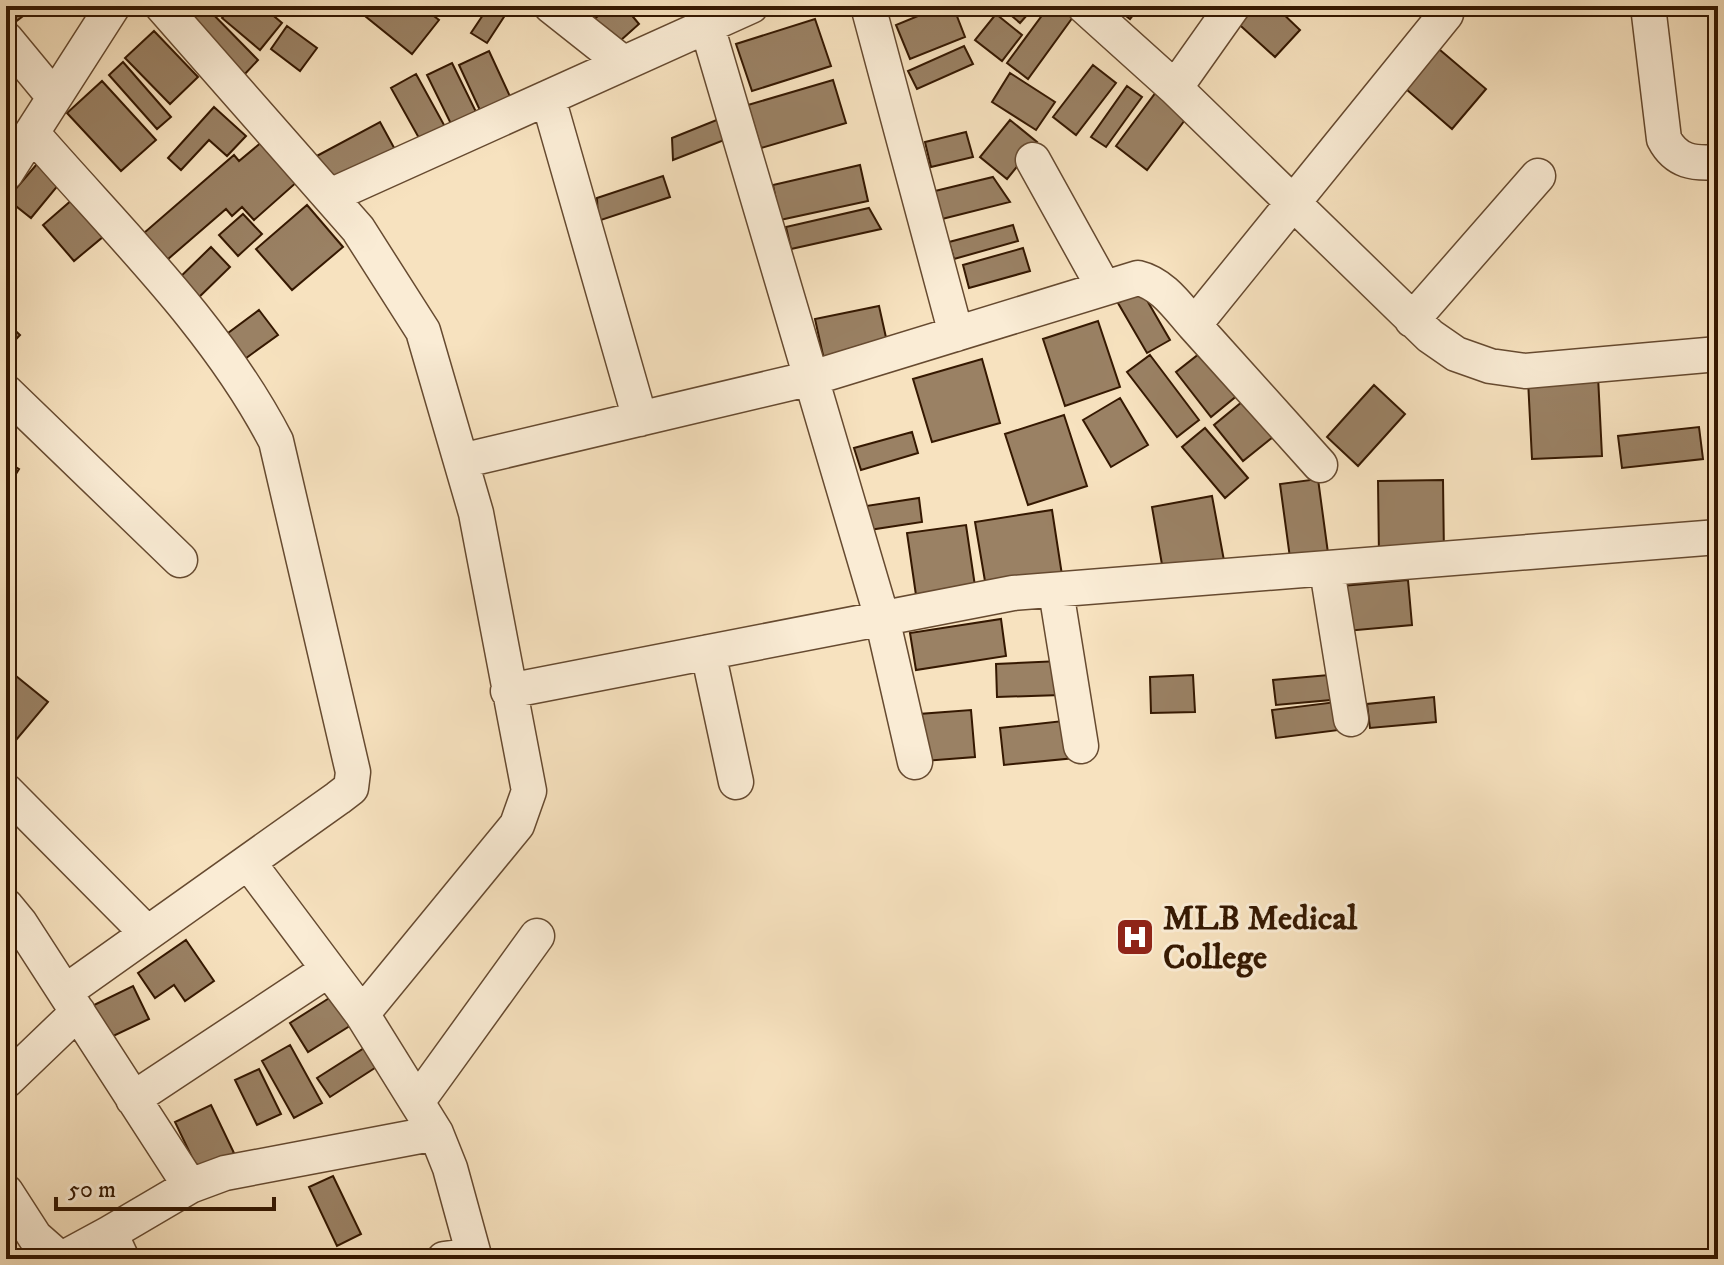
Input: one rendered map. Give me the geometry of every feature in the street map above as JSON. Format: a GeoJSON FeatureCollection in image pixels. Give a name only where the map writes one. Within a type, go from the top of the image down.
{"type":"FeatureCollection","features":[{"type":"Feature","properties":{"kind":"street"},"geometry":{"type":"LineString","coordinates":[[6,173],[113,6]]}},
{"type":"Feature","properties":{"kind":"street"},"geometry":{"type":"LineString","coordinates":[[162,6],[358,229],[423,331],[476,513],[529,791],[527,805],[517,825],[362,1014]]}},
{"type":"Feature","properties":{"kind":"street"},"geometry":{"type":"LineString","coordinates":[[551,6],[623,63]]}},
{"type":"Feature","properties":{"kind":"street"},"geometry":{"type":"LineString","coordinates":[[330,196],[751,6]]}},
{"type":"Feature","properties":{"kind":"street"},"geometry":{"type":"LineString","coordinates":[[868,6],[956,334]]}},
{"type":"Feature","properties":{"kind":"street"},"geometry":{"type":"LineString","coordinates":[[1084,6],[1175,88],[1412,320],[1456,354],[1490,366],[1525,371],[1718,354]]}},
{"type":"Feature","properties":{"kind":"street"},"geometry":{"type":"LineString","coordinates":[[1175,88],[1233,6]]}},
{"type":"Feature","properties":{"kind":"street"},"geometry":{"type":"LineString","coordinates":[[1648,6],[1664,139],[1671,153],[1685,161],[1718,162]]}},
{"type":"Feature","properties":{"kind":"street"},"geometry":{"type":"LineString","coordinates":[[1194,325],[1291,201],[1446,14]]}},
{"type":"Feature","properties":{"kind":"street"},"geometry":{"type":"LineString","coordinates":[[707,26],[882,618],[915,762]]}},
{"type":"Feature","properties":{"kind":"street"},"geometry":{"type":"LineString","coordinates":[[6,39],[54,97]]}},
{"type":"Feature","properties":{"kind":"street"},"geometry":{"type":"LineString","coordinates":[[548,98],[640,419]]}},
{"type":"Feature","properties":{"kind":"street"},"geometry":{"type":"LineString","coordinates":[[6,1081],[71,1002],[147,933],[351,788],[353,772],[276,441],[253,398],[210,338],[32,133]]}},
{"type":"Feature","properties":{"kind":"street"},"geometry":{"type":"LineString","coordinates":[[1033,160],[1104,288]]}},
{"type":"Feature","properties":{"kind":"street"},"geometry":{"type":"LineString","coordinates":[[1412,320],[1538,176]]}},
{"type":"Feature","properties":{"kind":"street"},"geometry":{"type":"LineString","coordinates":[[461,461],[812,378],[1138,278],[1151,281],[1194,325],[1320,465]]}},
{"type":"Feature","properties":{"kind":"street"},"geometry":{"type":"LineString","coordinates":[[6,392],[180,560]]}},
{"type":"Feature","properties":{"kind":"street"},"geometry":{"type":"LineString","coordinates":[[508,691],[1013,593],[1718,537]]}},
{"type":"Feature","properties":{"kind":"street"},"geometry":{"type":"LineString","coordinates":[[1327,570],[1351,719]]}},
{"type":"Feature","properties":{"kind":"street"},"geometry":{"type":"LineString","coordinates":[[1056,591],[1081,746]]}},
{"type":"Feature","properties":{"kind":"street"},"geometry":{"type":"LineString","coordinates":[[708,652],[736,782]]}},
{"type":"Feature","properties":{"kind":"street"},"geometry":{"type":"LineString","coordinates":[[6,791],[147,933]]}},
{"type":"Feature","properties":{"kind":"street"},"geometry":{"type":"LineString","coordinates":[[248,862],[362,1014],[436,1133],[450,1168],[465,1258]]}},
{"type":"Feature","properties":{"kind":"street"},"geometry":{"type":"LineString","coordinates":[[6,906],[190,1186]]}},
{"type":"Feature","properties":{"kind":"street"},"geometry":{"type":"LineString","coordinates":[[417,1102],[537,936]]}},
{"type":"Feature","properties":{"kind":"street"},"geometry":{"type":"LineString","coordinates":[[133,1099],[328,970]]}},
{"type":"Feature","properties":{"kind":"street"},"geometry":{"type":"LineString","coordinates":[[6,1192],[35,1237],[61,1259],[116,1246],[190,1186],[267,1164],[436,1133]]}},
{"type":"Feature","properties":{"kind":"building"},"geometry":{"type":"Polygon","coordinates":[[[6,6],[36,6],[10,26],[6,21],[6,6]]]}},
{"type":"Feature","properties":{"kind":"building"},"geometry":{"type":"Polygon","coordinates":[[[173,6],[205,6],[258,60],[243,76],[173,6]]]}},
{"type":"Feature","properties":{"kind":"building"},"geometry":{"type":"Polygon","coordinates":[[[232,6],[262,6],[282,23],[260,50],[222,18],[232,6]]]}},
{"type":"Feature","properties":{"kind":"building"},"geometry":{"type":"Polygon","coordinates":[[[372,6],[421,6],[439,20],[412,54],[365,16],[372,6]]]}},
{"type":"Feature","properties":{"kind":"building"},"geometry":{"type":"Polygon","coordinates":[[[489,6],[511,6],[487,43],[471,33],[489,6]]]}},
{"type":"Feature","properties":{"kind":"building"},"geometry":{"type":"Polygon","coordinates":[[[609,6],[624,6],[639,24],[611,49],[589,24],[609,6]]]}},
{"type":"Feature","properties":{"kind":"building"},"geometry":{"type":"Polygon","coordinates":[[[942,6],[953,6],[965,37],[910,59],[896,25],[942,6]]]}},
{"type":"Feature","properties":{"kind":"building"},"geometry":{"type":"Polygon","coordinates":[[[1000,6],[1035,6],[1020,23],[1000,6]]]}},
{"type":"Feature","properties":{"kind":"building"},"geometry":{"type":"Polygon","coordinates":[[[1049,6],[1058,6],[1073,17],[1028,79],[1007,63],[1049,6]]]}},
{"type":"Feature","properties":{"kind":"building"},"geometry":{"type":"Polygon","coordinates":[[[1113,6],[1140,6],[1130,19],[1113,6]]]}},
{"type":"Feature","properties":{"kind":"building"},"geometry":{"type":"Polygon","coordinates":[[[1243,6],[1275,6],[1300,30],[1275,57],[1232,18],[1243,6]]]}},
{"type":"Feature","properties":{"kind":"building"},"geometry":{"type":"Polygon","coordinates":[[[996,14],[1022,35],[1002,61],[975,40],[996,14]]]}},
{"type":"Feature","properties":{"kind":"building"},"geometry":{"type":"Polygon","coordinates":[[[815,19],[831,66],[752,91],[736,44],[815,19]]]}},
{"type":"Feature","properties":{"kind":"building"},"geometry":{"type":"Polygon","coordinates":[[[287,26],[317,48],[300,71],[271,49],[287,26]]]}},
{"type":"Feature","properties":{"kind":"building"},"geometry":{"type":"Polygon","coordinates":[[[154,31],[198,77],[170,104],[125,58],[154,31]]]}},
{"type":"Feature","properties":{"kind":"building"},"geometry":{"type":"Polygon","coordinates":[[[1433,44],[1486,89],[1452,129],[1399,83],[1433,44]]]}},
{"type":"Feature","properties":{"kind":"building"},"geometry":{"type":"Polygon","coordinates":[[[964,46],[973,64],[917,89],[908,71],[964,46]]]}},
{"type":"Feature","properties":{"kind":"building"},"geometry":{"type":"Polygon","coordinates":[[[489,51],[514,105],[484,119],[459,65],[489,51]]]}},
{"type":"Feature","properties":{"kind":"building"},"geometry":{"type":"Polygon","coordinates":[[[123,62],[171,117],[157,129],[109,75],[123,62]]]}},
{"type":"Feature","properties":{"kind":"building"},"geometry":{"type":"Polygon","coordinates":[[[452,63],[480,120],[455,132],[427,75],[452,63]]]}},
{"type":"Feature","properties":{"kind":"building"},"geometry":{"type":"Polygon","coordinates":[[[1093,65],[1116,83],[1076,135],[1053,117],[1093,65]]]}},
{"type":"Feature","properties":{"kind":"building"},"geometry":{"type":"Polygon","coordinates":[[[1010,73],[1055,102],[1036,130],[992,102],[1010,73]]]}},
{"type":"Feature","properties":{"kind":"building"},"geometry":{"type":"Polygon","coordinates":[[[416,74],[449,134],[424,147],[391,88],[416,74]]]}},
{"type":"Feature","properties":{"kind":"building"},"geometry":{"type":"Polygon","coordinates":[[[833,80],[846,123],[761,148],[748,105],[833,80]]]}},
{"type":"Feature","properties":{"kind":"building"},"geometry":{"type":"Polygon","coordinates":[[[102,81],[156,140],[121,171],[67,113],[102,81]]]}},
{"type":"Feature","properties":{"kind":"building"},"geometry":{"type":"Polygon","coordinates":[[[1162,84],[1194,108],[1147,170],[1116,146],[1162,84]]]}},
{"type":"Feature","properties":{"kind":"building"},"geometry":{"type":"Polygon","coordinates":[[[1127,86],[1142,97],[1106,147],[1091,137],[1127,86]]]}},
{"type":"Feature","properties":{"kind":"building"},"geometry":{"type":"Polygon","coordinates":[[[214,107],[246,136],[227,156],[209,140],[181,170],[168,158],[214,107]]]}},
{"type":"Feature","properties":{"kind":"building"},"geometry":{"type":"Polygon","coordinates":[[[724,117],[732,137],[673,160],[672,138],[724,117]]]}},
{"type":"Feature","properties":{"kind":"building"},"geometry":{"type":"Polygon","coordinates":[[[1010,120],[1037,142],[1007,179],[980,157],[1010,120]]]}},
{"type":"Feature","properties":{"kind":"building"},"geometry":{"type":"Polygon","coordinates":[[[380,122],[398,155],[331,191],[313,158],[380,122]]]}},
{"type":"Feature","properties":{"kind":"building"},"geometry":{"type":"Polygon","coordinates":[[[966,132],[973,157],[931,167],[925,142],[966,132]]]}},
{"type":"Feature","properties":{"kind":"building"},"geometry":{"type":"Polygon","coordinates":[[[263,141],[298,181],[254,220],[242,207],[232,216],[226,209],[160,266],[137,239],[234,155],[239,161],[263,141]]]}},
{"type":"Feature","properties":{"kind":"building"},"geometry":{"type":"Polygon","coordinates":[[[37,164],[60,183],[31,218],[7,199],[37,164]]]}},
{"type":"Feature","properties":{"kind":"building"},"geometry":{"type":"Polygon","coordinates":[[[860,165],[868,201],[780,220],[773,185],[860,165]]]}},
{"type":"Feature","properties":{"kind":"building"},"geometry":{"type":"Polygon","coordinates":[[[663,176],[670,197],[598,221],[597,198],[663,176]]]}},
{"type":"Feature","properties":{"kind":"building"},"geometry":{"type":"Polygon","coordinates":[[[993,177],[1010,202],[942,219],[935,191],[993,177]]]}},
{"type":"Feature","properties":{"kind":"building"},"geometry":{"type":"Polygon","coordinates":[[[73,199],[104,236],[74,261],[43,225],[73,199]]]}},
{"type":"Feature","properties":{"kind":"building"},"geometry":{"type":"Polygon","coordinates":[[[307,205],[343,247],[292,290],[256,249],[307,205]]]}},
{"type":"Feature","properties":{"kind":"building"},"geometry":{"type":"Polygon","coordinates":[[[869,208],[881,229],[791,249],[786,227],[869,208]]]}},
{"type":"Feature","properties":{"kind":"building"},"geometry":{"type":"Polygon","coordinates":[[[243,214],[262,234],[238,256],[219,235],[243,214]]]}},
{"type":"Feature","properties":{"kind":"building"},"geometry":{"type":"Polygon","coordinates":[[[1013,225],[1018,241],[954,259],[949,242],[1013,225]]]}},
{"type":"Feature","properties":{"kind":"building"},"geometry":{"type":"Polygon","coordinates":[[[211,247],[230,267],[193,303],[174,283],[211,247]]]}},
{"type":"Feature","properties":{"kind":"building"},"geometry":{"type":"Polygon","coordinates":[[[1023,248],[1030,271],[969,288],[963,265],[1023,248]]]}},
{"type":"Feature","properties":{"kind":"building"},"geometry":{"type":"Polygon","coordinates":[[[1141,290],[1170,340],[1147,353],[1118,303],[1141,290]]]}},
{"type":"Feature","properties":{"kind":"building"},"geometry":{"type":"Polygon","coordinates":[[[879,306],[889,351],[825,364],[815,319],[879,306]]]}},
{"type":"Feature","properties":{"kind":"building"},"geometry":{"type":"Polygon","coordinates":[[[259,310],[278,335],[242,361],[224,336],[259,310]]]}},
{"type":"Feature","properties":{"kind":"building"},"geometry":{"type":"Polygon","coordinates":[[[1098,321],[1120,387],[1065,406],[1043,339],[1098,321]]]}},
{"type":"Feature","properties":{"kind":"building"},"geometry":{"type":"Polygon","coordinates":[[[6,322],[20,335],[6,350],[6,322]]]}},
{"type":"Feature","properties":{"kind":"building"},"geometry":{"type":"Polygon","coordinates":[[[1204,350],[1239,394],[1211,417],[1176,372],[1204,350]]]}},
{"type":"Feature","properties":{"kind":"building"},"geometry":{"type":"Polygon","coordinates":[[[1150,355],[1199,420],[1177,437],[1127,372],[1150,355]]]}},
{"type":"Feature","properties":{"kind":"building"},"geometry":{"type":"Polygon","coordinates":[[[982,359],[1000,423],[932,442],[913,379],[982,359]]]}},
{"type":"Feature","properties":{"kind":"building"},"geometry":{"type":"Polygon","coordinates":[[[1598,376],[1602,456],[1532,459],[1528,380],[1598,376]]]}},
{"type":"Feature","properties":{"kind":"building"},"geometry":{"type":"Polygon","coordinates":[[[1374,385],[1405,414],[1358,466],[1327,437],[1374,385]]]}},
{"type":"Feature","properties":{"kind":"building"},"geometry":{"type":"Polygon","coordinates":[[[1248,397],[1278,433],[1243,461],[1214,425],[1248,397]]]}},
{"type":"Feature","properties":{"kind":"building"},"geometry":{"type":"Polygon","coordinates":[[[1120,398],[1148,445],[1111,467],[1083,420],[1120,398]]]}},
{"type":"Feature","properties":{"kind":"building"},"geometry":{"type":"Polygon","coordinates":[[[1064,415],[1087,486],[1028,505],[1005,434],[1064,415]]]}},
{"type":"Feature","properties":{"kind":"building"},"geometry":{"type":"Polygon","coordinates":[[[1699,427],[1703,459],[1622,468],[1618,436],[1699,427]]]}},
{"type":"Feature","properties":{"kind":"building"},"geometry":{"type":"Polygon","coordinates":[[[1205,428],[1248,478],[1225,498],[1182,447],[1205,428]]]}},
{"type":"Feature","properties":{"kind":"building"},"geometry":{"type":"Polygon","coordinates":[[[912,432],[918,453],[861,470],[854,448],[912,432]]]}},
{"type":"Feature","properties":{"kind":"building"},"geometry":{"type":"Polygon","coordinates":[[[6,461],[19,469],[6,490],[6,461]]]}},
{"type":"Feature","properties":{"kind":"building"},"geometry":{"type":"Polygon","coordinates":[[[1318,479],[1328,553],[1290,558],[1280,484],[1318,479]]]}},
{"type":"Feature","properties":{"kind":"building"},"geometry":{"type":"Polygon","coordinates":[[[1443,480],[1444,556],[1379,557],[1378,481],[1443,480]]]}},
{"type":"Feature","properties":{"kind":"building"},"geometry":{"type":"Polygon","coordinates":[[[1212,496],[1225,566],[1164,576],[1152,507],[1212,496]]]}},
{"type":"Feature","properties":{"kind":"building"},"geometry":{"type":"Polygon","coordinates":[[[919,498],[922,522],[869,530],[866,506],[919,498]]]}},
{"type":"Feature","properties":{"kind":"building"},"geometry":{"type":"Polygon","coordinates":[[[1052,510],[1062,575],[986,587],[975,522],[1052,510]]]}},
{"type":"Feature","properties":{"kind":"building"},"geometry":{"type":"Polygon","coordinates":[[[966,525],[976,593],[917,602],[907,533],[966,525]]]}},
{"type":"Feature","properties":{"kind":"building"},"geometry":{"type":"Polygon","coordinates":[[[1408,580],[1412,625],[1346,631],[1342,586],[1408,580]]]}},
{"type":"Feature","properties":{"kind":"building"},"geometry":{"type":"Polygon","coordinates":[[[1001,619],[1006,656],[916,670],[910,633],[1001,619]]]}},
{"type":"Feature","properties":{"kind":"building"},"geometry":{"type":"Polygon","coordinates":[[[1060,661],[1061,695],[997,697],[996,664],[1060,661]]]}},
{"type":"Feature","properties":{"kind":"building"},"geometry":{"type":"Polygon","coordinates":[[[1340,674],[1342,699],[1276,705],[1273,680],[1340,674]]]}},
{"type":"Feature","properties":{"kind":"building"},"geometry":{"type":"Polygon","coordinates":[[[1193,675],[1195,712],[1151,713],[1150,677],[1193,675]]]}},
{"type":"Feature","properties":{"kind":"building"},"geometry":{"type":"Polygon","coordinates":[[[16,676],[48,702],[6,752],[6,687],[16,676]]]}},
{"type":"Feature","properties":{"kind":"building"},"geometry":{"type":"Polygon","coordinates":[[[1434,697],[1436,722],[1370,728],[1367,704],[1434,697]]]}},
{"type":"Feature","properties":{"kind":"building"},"geometry":{"type":"Polygon","coordinates":[[[1344,701],[1347,729],[1276,738],[1272,710],[1344,701]]]}},
{"type":"Feature","properties":{"kind":"building"},"geometry":{"type":"Polygon","coordinates":[[[971,710],[975,757],[924,761],[919,714],[971,710]]]}},
{"type":"Feature","properties":{"kind":"building"},"geometry":{"type":"Polygon","coordinates":[[[1072,720],[1075,758],[1004,765],[1000,728],[1072,720]]]}},
{"type":"Feature","properties":{"kind":"building"},"geometry":{"type":"Polygon","coordinates":[[[186,940],[214,981],[185,1001],[174,985],[155,998],[138,973],[186,940]]]}},
{"type":"Feature","properties":{"kind":"building"},"geometry":{"type":"Polygon","coordinates":[[[133,986],[149,1019],[107,1039],[92,1006],[133,986]]]}},
{"type":"Feature","properties":{"kind":"building"},"geometry":{"type":"Polygon","coordinates":[[[334,995],[353,1024],[308,1052],[290,1023],[334,995]]]}},
{"type":"Feature","properties":{"kind":"building"},"geometry":{"type":"Polygon","coordinates":[[[290,1045],[322,1103],[294,1118],[262,1061],[290,1045]]]}},
{"type":"Feature","properties":{"kind":"building"},"geometry":{"type":"Polygon","coordinates":[[[369,1045],[381,1064],[330,1097],[317,1078],[369,1045]]]}},
{"type":"Feature","properties":{"kind":"building"},"geometry":{"type":"Polygon","coordinates":[[[259,1069],[281,1114],[257,1125],[235,1080],[259,1069]]]}},
{"type":"Feature","properties":{"kind":"building"},"geometry":{"type":"Polygon","coordinates":[[[211,1105],[234,1153],[198,1170],[175,1122],[211,1105]]]}},
{"type":"Feature","properties":{"kind":"building"},"geometry":{"type":"Polygon","coordinates":[[[333,1176],[361,1234],[337,1246],[309,1187],[333,1176]]]}},
{"type":"Feature","properties":{"kind":"place","name":"MLB Medical College"},"geometry":{"type":"Point","coordinates":[1135,937]}}]}
